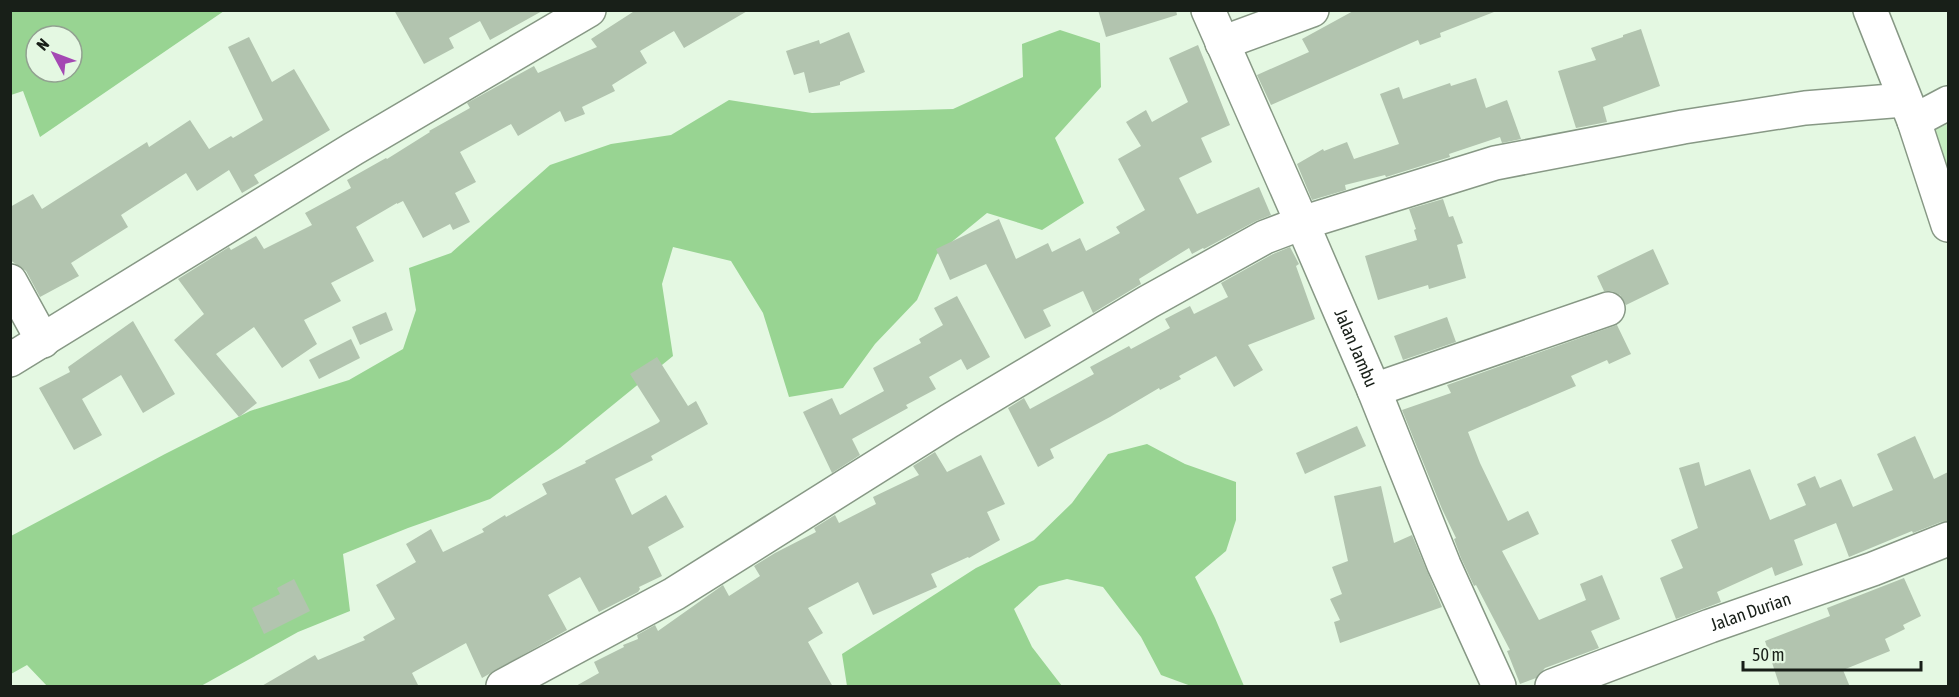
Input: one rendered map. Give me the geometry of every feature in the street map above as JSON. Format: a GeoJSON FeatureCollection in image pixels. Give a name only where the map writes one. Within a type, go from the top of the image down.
{"type":"FeatureCollection","features":[{"type":"Feature","properties":{"kind":"street"},"geometry":{"type":"LineString","coordinates":[[10,360],[353,149],[589,10]]}},
{"type":"Feature","properties":{"kind":"street","name":"Jalan Jambu"},"geometry":{"type":"LineString","coordinates":[[1208,10],[1374,390],[1444,564],[1499,687]]}},
{"type":"Feature","properties":{"kind":"street"},"geometry":{"type":"LineString","coordinates":[[1222,43],[1312,10]]}},
{"type":"Feature","properties":{"kind":"street"},"geometry":{"type":"LineString","coordinates":[[1870,10],[1909,111],[1948,225]]}},
{"type":"Feature","properties":{"kind":"street"},"geometry":{"type":"LineString","coordinates":[[508,686],[674,594],[949,422],[1194,276],[1265,237],[1302,223],[1495,163],[1727,120],[1805,108],[1909,111],[1948,103]]}},
{"type":"Feature","properties":{"kind":"street"},"geometry":{"type":"LineString","coordinates":[[10,281],[44,341]]}},
{"type":"Feature","properties":{"kind":"street"},"geometry":{"type":"LineString","coordinates":[[1374,390],[1608,309]]}},
{"type":"Feature","properties":{"kind":"street","name":"Jalan Durian"},"geometry":{"type":"LineString","coordinates":[[1552,687],[1710,626],[1873,569],[1948,539]]}},
{"type":"Feature","properties":{"kind":"green space"},"geometry":{"type":"Polygon","coordinates":[[[11,10],[224,11],[40,137],[23,91],[11,95],[11,10]]]}},
{"type":"Feature","properties":{"kind":"green space"},"geometry":{"type":"Polygon","coordinates":[[[1060,30],[1100,43],[1101,87],[1055,138],[1084,203],[1042,230],[987,213],[937,254],[917,300],[875,344],[843,388],[789,397],[763,313],[731,261],[673,247],[662,284],[673,356],[560,448],[490,499],[343,554],[350,611],[298,632],[201,686],[47,686],[27,665],[11,674],[11,536],[250,411],[349,380],[403,349],[416,310],[409,268],[451,253],[550,165],[611,144],[671,135],[729,100],[812,113],[953,109],[1023,77],[1022,44],[1060,30]]]}},
{"type":"Feature","properties":{"kind":"green space"},"geometry":{"type":"Polygon","coordinates":[[[1948,124],[1948,199],[1927,133],[1948,124]]]}},
{"type":"Feature","properties":{"kind":"green space"},"geometry":{"type":"Polygon","coordinates":[[[1147,444],[1185,464],[1236,482],[1236,520],[1226,551],[1195,577],[1244,686],[1191,686],[1161,675],[1141,637],[1103,587],[1067,579],[1039,586],[1014,609],[1032,647],[1062,686],[847,686],[842,654],[976,568],[1034,540],[1072,503],[1108,454],[1147,444]]]}},
{"type":"Feature","properties":{"kind":"building"},"geometry":{"type":"Polygon","coordinates":[[[394,10],[544,10],[490,40],[480,21],[449,38],[454,48],[424,64],[394,10]]]}},
{"type":"Feature","properties":{"kind":"building"},"geometry":{"type":"Polygon","coordinates":[[[636,10],[749,10],[684,48],[674,31],[640,51],[647,63],[612,85],[615,91],[582,107],[585,114],[565,122],[560,111],[518,136],[511,124],[460,152],[476,182],[455,193],[470,222],[453,230],[450,224],[423,238],[403,201],[356,227],[374,261],[331,283],[341,301],[304,320],[317,344],[282,368],[254,327],[216,354],[257,403],[239,417],[174,340],[204,314],[178,279],[229,247],[231,250],[256,236],[264,249],[312,225],[305,213],[351,188],[347,180],[387,159],[429,131],[470,108],[467,103],[534,66],[538,73],[597,47],[591,39],[636,10]]]}},
{"type":"Feature","properties":{"kind":"building"},"geometry":{"type":"Polygon","coordinates":[[[1098,10],[1176,10],[1177,15],[1106,37],[1098,10]]]}},
{"type":"Feature","properties":{"kind":"building"},"geometry":{"type":"Polygon","coordinates":[[[1355,10],[1494,10],[1494,12],[1440,33],[1441,37],[1420,45],[1418,40],[1271,105],[1257,75],[1309,52],[1302,39],[1355,10]]]}},
{"type":"Feature","properties":{"kind":"building"},"geometry":{"type":"Polygon","coordinates":[[[1641,29],[1660,86],[1603,107],[1607,122],[1576,128],[1558,71],[1596,60],[1591,48],[1641,29]]]}},
{"type":"Feature","properties":{"kind":"building"},"geometry":{"type":"Polygon","coordinates":[[[849,32],[865,72],[840,82],[840,85],[809,93],[804,72],[794,75],[786,51],[819,40],[820,44],[849,32]]]}},
{"type":"Feature","properties":{"kind":"building"},"geometry":{"type":"Polygon","coordinates":[[[249,37],[272,82],[294,69],[330,130],[254,175],[259,183],[242,193],[229,170],[197,191],[186,173],[121,215],[128,227],[71,263],[79,276],[40,297],[26,271],[10,260],[10,207],[33,194],[42,209],[147,142],[149,147],[190,120],[209,149],[263,120],[228,47],[249,37]]]}},
{"type":"Feature","properties":{"kind":"building"},"geometry":{"type":"Polygon","coordinates":[[[1198,45],[1230,125],[1201,138],[1212,162],[1179,178],[1197,214],[1259,187],[1271,215],[1192,254],[1189,248],[1139,279],[1141,284],[1093,313],[1083,291],[1043,310],[1051,326],[1025,339],[986,264],[950,280],[936,249],[999,219],[1016,259],[1048,243],[1052,252],[1080,238],[1086,251],[1120,233],[1116,227],[1145,210],[1118,159],[1141,146],[1126,122],[1146,110],[1152,122],[1188,102],[1169,58],[1198,45]]]}},
{"type":"Feature","properties":{"kind":"building"},"geometry":{"type":"Polygon","coordinates":[[[1476,78],[1486,108],[1507,100],[1521,139],[1502,143],[1500,137],[1449,154],[1450,157],[1386,177],[1385,175],[1345,185],[1346,190],[1312,200],[1297,164],[1323,149],[1324,151],[1347,142],[1354,159],[1399,144],[1380,94],[1399,87],[1403,99],[1450,83],[1451,86],[1476,78]]]}},
{"type":"Feature","properties":{"kind":"building"},"geometry":{"type":"Polygon","coordinates":[[[1443,199],[1449,217],[1453,216],[1463,243],[1457,245],[1466,278],[1429,289],[1428,285],[1378,300],[1365,256],[1417,240],[1409,209],[1443,199]]]}},
{"type":"Feature","properties":{"kind":"building"},"geometry":{"type":"Polygon","coordinates":[[[1290,247],[1299,264],[1296,266],[1315,319],[1248,345],[1263,370],[1234,387],[1216,356],[1179,376],[1181,379],[1160,390],[1159,388],[1050,449],[1054,458],[1038,467],[1008,408],[1024,398],[1030,409],[1094,374],[1090,367],[1170,328],[1165,319],[1190,306],[1194,314],[1228,297],[1221,283],[1290,247]]]}},
{"type":"Feature","properties":{"kind":"building"},"geometry":{"type":"Polygon","coordinates":[[[1653,249],[1669,284],[1626,305],[1620,295],[1612,291],[1604,291],[1597,276],[1653,249]]]}},
{"type":"Feature","properties":{"kind":"building"},"geometry":{"type":"Polygon","coordinates":[[[957,296],[990,357],[967,370],[961,359],[929,377],[936,389],[906,405],[908,408],[852,439],[860,455],[832,473],[803,412],[832,398],[840,415],[884,391],[873,368],[921,343],[919,339],[943,325],[934,308],[957,296]]]}},
{"type":"Feature","properties":{"kind":"building"},"geometry":{"type":"Polygon","coordinates":[[[386,312],[393,330],[360,345],[352,327],[386,312]]]}},
{"type":"Feature","properties":{"kind":"building"},"geometry":{"type":"Polygon","coordinates":[[[1447,317],[1456,342],[1403,360],[1394,336],[1447,317]]]}},
{"type":"Feature","properties":{"kind":"building"},"geometry":{"type":"Polygon","coordinates":[[[133,321],[175,394],[143,413],[121,375],[82,399],[102,435],[74,450],[39,388],[70,372],[68,367],[133,321]]]}},
{"type":"Feature","properties":{"kind":"building"},"geometry":{"type":"Polygon","coordinates":[[[1617,325],[1631,354],[1609,364],[1607,360],[1571,376],[1576,386],[1468,432],[1508,521],[1528,511],[1539,534],[1502,551],[1539,620],[1586,600],[1580,584],[1602,575],[1620,619],[1591,631],[1599,648],[1545,668],[1536,678],[1520,684],[1507,651],[1510,650],[1461,558],[1454,539],[1456,538],[1402,410],[1451,393],[1447,385],[1617,325]]]}},
{"type":"Feature","properties":{"kind":"building"},"geometry":{"type":"Polygon","coordinates":[[[351,339],[360,358],[319,379],[309,360],[351,339]]]}},
{"type":"Feature","properties":{"kind":"building"},"geometry":{"type":"Polygon","coordinates":[[[657,357],[688,406],[696,401],[708,424],[651,456],[653,460],[615,479],[632,515],[666,495],[684,527],[648,547],[662,576],[639,587],[638,592],[599,612],[580,577],[548,595],[567,630],[482,678],[466,643],[412,673],[419,687],[260,687],[315,655],[318,660],[365,640],[363,637],[395,619],[376,585],[416,562],[406,544],[431,529],[443,552],[484,532],[482,529],[505,515],[506,517],[547,494],[542,484],[586,463],[585,461],[658,423],[660,421],[630,374],[657,357]]]}},
{"type":"Feature","properties":{"kind":"building"},"geometry":{"type":"Polygon","coordinates":[[[1357,426],[1366,446],[1305,474],[1296,453],[1357,426]]]}},
{"type":"Feature","properties":{"kind":"building"},"geometry":{"type":"Polygon","coordinates":[[[1915,436],[1934,479],[1948,472],[1948,521],[1913,533],[1912,531],[1849,557],[1836,523],[1794,540],[1803,565],[1775,576],[1772,567],[1717,592],[1721,602],[1676,619],[1660,578],[1683,568],[1671,540],[1698,528],[1679,468],[1699,462],[1705,486],[1750,469],[1770,520],[1806,505],[1797,484],[1815,476],[1820,488],[1841,479],[1853,507],[1893,490],[1877,454],[1915,436]]]}},
{"type":"Feature","properties":{"kind":"building"},"geometry":{"type":"Polygon","coordinates":[[[935,452],[947,472],[981,455],[1005,504],[987,512],[1000,540],[969,558],[931,574],[937,587],[873,615],[858,582],[808,608],[823,633],[808,642],[833,687],[574,687],[599,673],[594,662],[638,639],[637,635],[655,625],[658,631],[723,585],[729,596],[760,576],[754,566],[816,532],[814,528],[835,515],[839,523],[876,504],[873,497],[919,475],[913,466],[935,452]]]}},
{"type":"Feature","properties":{"kind":"building"},"geometry":{"type":"Polygon","coordinates":[[[1381,486],[1394,543],[1412,535],[1442,607],[1340,643],[1334,622],[1340,620],[1330,599],[1342,594],[1332,567],[1348,561],[1334,496],[1381,486]]]}},
{"type":"Feature","properties":{"kind":"building"},"geometry":{"type":"Polygon","coordinates":[[[1904,578],[1921,616],[1903,625],[1905,629],[1885,639],[1890,651],[1843,670],[1850,687],[1780,687],[1765,641],[1830,616],[1827,608],[1904,578]]]}},
{"type":"Feature","properties":{"kind":"building"},"geometry":{"type":"Polygon","coordinates":[[[294,579],[310,611],[264,634],[252,608],[280,594],[277,588],[294,579]]]}}]}
